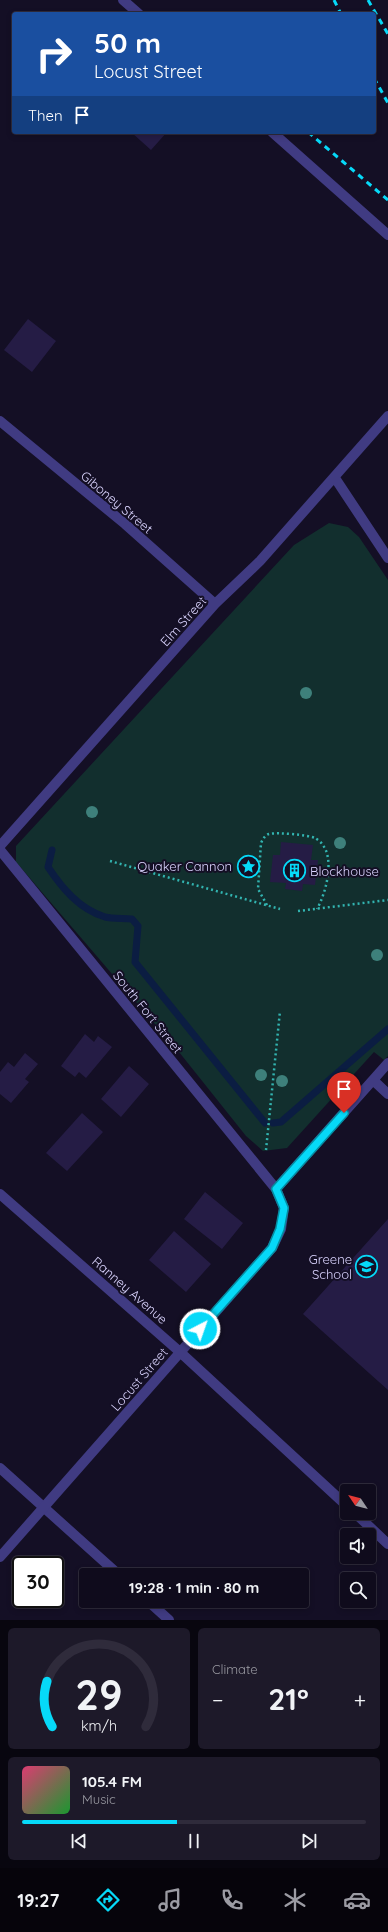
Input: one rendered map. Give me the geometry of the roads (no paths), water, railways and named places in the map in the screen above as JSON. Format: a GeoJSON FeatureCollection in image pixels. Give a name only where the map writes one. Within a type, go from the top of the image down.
{"type":"FeatureCollection","features":[{"type":"Feature","properties":{"kind":"street"},"geometry":{"type":"LineString","coordinates":[[123,0],[136,12]]}},
{"type":"Feature","properties":{"kind":"street"},"geometry":{"type":"LineString","coordinates":[[274,134],[388,234]]}},
{"type":"Feature","properties":{"kind":"street","name":"Elm Street"},"geometry":{"type":"LineString","coordinates":[[0,846],[215,604],[260,561],[335,478],[388,416]]}},
{"type":"Feature","properties":{"kind":"street","name":"Giboney Street"},"geometry":{"type":"LineString","coordinates":[[0,421],[125,524],[215,604]]}},
{"type":"Feature","properties":{"kind":"street"},"geometry":{"type":"LineString","coordinates":[[335,478],[388,558]]}},
{"type":"Feature","properties":{"kind":"street","name":"South Fort Street"},"geometry":{"type":"LineString","coordinates":[[0,850],[276,1189]]}},
{"type":"Feature","properties":{"kind":"street"},"geometry":{"type":"LineString","coordinates":[[276,1189],[388,1063]]}},
{"type":"Feature","properties":{"kind":"street"},"geometry":{"type":"LineString","coordinates":[[373,1080],[388,1094]]}},
{"type":"Feature","properties":{"kind":"street","name":"Locust Street"},"geometry":{"type":"LineString","coordinates":[[0,1557],[272,1248],[280,1229],[284,1208],[276,1189]]}},
{"type":"Feature","properties":{"kind":"street","name":"Ranney Avenue"},"geometry":{"type":"LineString","coordinates":[[0,1194],[180,1352],[340,1500]]}},
{"type":"Feature","properties":{"kind":"street"},"geometry":{"type":"LineString","coordinates":[[0,1468],[111,1568]]}},
{"type":"Feature","properties":{"kind":"street"},"geometry":{"type":"LineString","coordinates":[[362,1520],[388,1544]]}},
{"type":"Feature","properties":{"kind":"street"},"geometry":{"type":"LineString","coordinates":[[156,1608],[169,1620]]}},
{"type":"Feature","properties":{"kind":"waterway"},"geometry":{"type":"LineString","coordinates":[[52,850],[48,867],[59,883],[72,897],[87,909],[105,917],[132,919],[138,926],[135,962],[265,1123]]}},
{"type":"Feature","properties":{"kind":"waterway"},"geometry":{"type":"LineString","coordinates":[[273,1123],[281,1122],[388,1029]]}},
{"type":"Feature","properties":{"kind":"railway"},"geometry":{"type":"LineString","coordinates":[[334,0],[340,12]]}},
{"type":"Feature","properties":{"kind":"railway"},"geometry":{"type":"LineString","coordinates":[[368,0],[375,12]]}},
{"type":"Feature","properties":{"kind":"railway"},"geometry":{"type":"LineString","coordinates":[[376,14],[388,34]]}},
{"type":"Feature","properties":{"kind":"railway"},"geometry":{"type":"LineString","coordinates":[[376,82],[388,103]]}},
{"type":"Feature","properties":{"kind":"railway"},"geometry":{"type":"LineString","coordinates":[[310,134],[388,200]]}},
{"type":"Feature","properties":{"kind":"place","name":"Quaker Cannon"},"geometry":{"type":"Point","coordinates":[248,866]}},
{"type":"Feature","properties":{"kind":"place","name":"Blockhouse"},"geometry":{"type":"Point","coordinates":[294,871]}},
{"type":"Feature","properties":{"kind":"place","name":"Greene School"},"geometry":{"type":"Point","coordinates":[367,1266]}}]}
